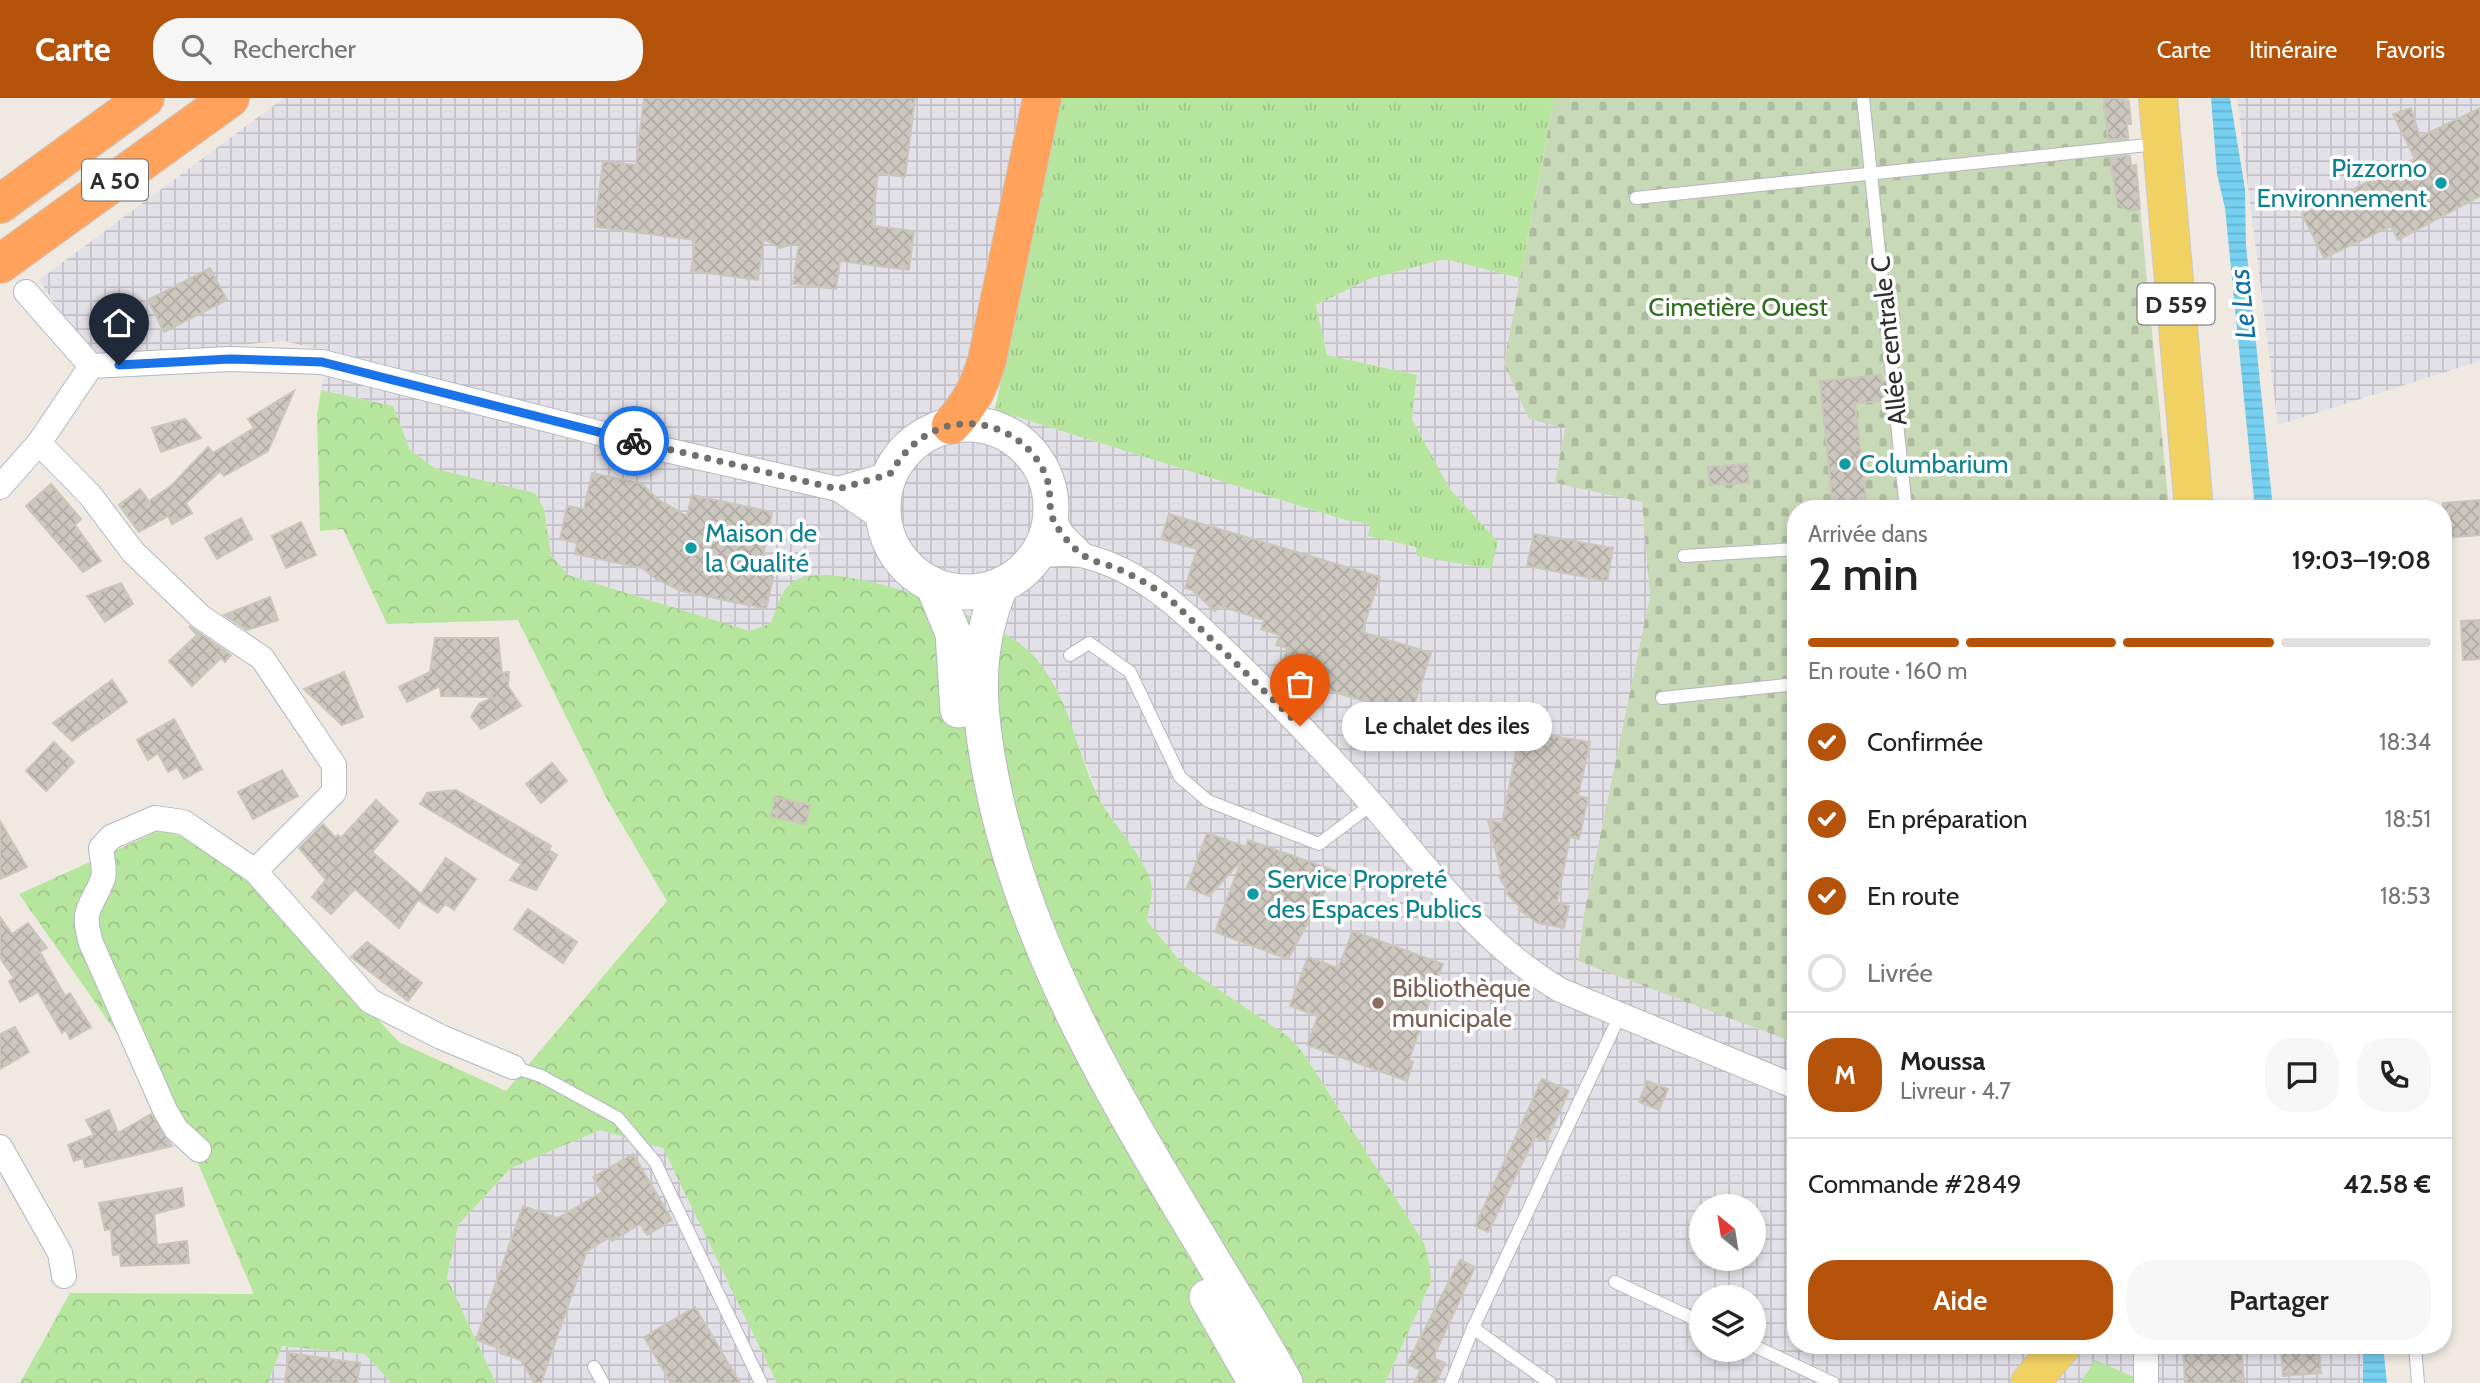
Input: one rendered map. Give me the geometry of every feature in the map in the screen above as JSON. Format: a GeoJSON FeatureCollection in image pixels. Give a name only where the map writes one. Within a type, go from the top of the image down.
{"type":"FeatureCollection","features":[{"type":"Feature","properties":{"kind":"highway","name":"A 50"},"geometry":{"type":"LineString","coordinates":[[0,204],[145,98]]}},
{"type":"Feature","properties":{"kind":"highway","name":"A 50"},"geometry":{"type":"LineString","coordinates":[[0,264],[230,98]]}},
{"type":"Feature","properties":{"kind":"highway"},"geometry":{"type":"LineString","coordinates":[[951,425],[978,390],[987,360],[1042,98]]}},
{"type":"Feature","properties":{"kind":"main road","name":"D 559"},"geometry":{"type":"LineString","coordinates":[[2158,98],[2193,500]]}},
{"type":"Feature","properties":{"kind":"main road"},"geometry":{"type":"LineString","coordinates":[[951,425],[990,426],[1024,445],[1046,477],[1051,515],[1047,536],[1037,555],[1021,572],[1001,585],[978,591],[955,591],[914,574],[889,540],[884,520],[884,497],[890,474],[900,457],[914,442],[951,425]]}},
{"type":"Feature","properties":{"kind":"main road"},"geometry":{"type":"LineString","coordinates":[[933,584],[953,633],[960,745],[976,815],[994,884],[1018,949],[1049,1020],[1092,1101],[1256,1383]]}},
{"type":"Feature","properties":{"kind":"main road"},"geometry":{"type":"LineString","coordinates":[[1001,585],[984,632],[978,668],[980,708],[999,817],[1039,940],[1070,1010],[1111,1086],[1285,1383]]}},
{"type":"Feature","properties":{"kind":"main road"},"geometry":{"type":"LineString","coordinates":[[2019,1383],[2032,1354]]}},
{"type":"Feature","properties":{"kind":"main road"},"geometry":{"type":"LineString","coordinates":[[2030,1383],[2054,1354]]}},
{"type":"Feature","properties":{"kind":"street"},"geometry":{"type":"LineString","coordinates":[[26,292],[91,366]]}},
{"type":"Feature","properties":{"kind":"street"},"geometry":{"type":"LineString","coordinates":[[91,366],[230,359],[322,362],[666,450],[838,489],[884,520]]}},
{"type":"Feature","properties":{"kind":"street"},"geometry":{"type":"LineString","coordinates":[[0,487],[38,443],[91,366]]}},
{"type":"Feature","properties":{"kind":"street"},"geometry":{"type":"LineString","coordinates":[[38,443],[90,495],[134,551],[201,617],[262,658],[334,765],[334,792],[255,871]]}},
{"type":"Feature","properties":{"kind":"street"},"geometry":{"type":"LineString","coordinates":[[838,489],[890,474]]}},
{"type":"Feature","properties":{"kind":"street"},"geometry":{"type":"LineString","coordinates":[[1051,515],[1062,534],[1083,555],[1144,581],[1169,598],[1282,706],[1372,804],[1450,896],[1529,971],[1560,990],[1787,1083]]}},
{"type":"Feature","properties":{"kind":"street"},"geometry":{"type":"LineString","coordinates":[[1037,555],[1083,555]]}},
{"type":"Feature","properties":{"kind":"street"},"geometry":{"type":"LineString","coordinates":[[198,1150],[176,1129],[165,1111],[91,943],[84,919],[91,899],[103,879],[101,848],[111,837],[155,818],[183,822],[255,871],[370,1000],[441,1037],[513,1067]]}},
{"type":"Feature","properties":{"kind":"street"},"geometry":{"type":"LineString","coordinates":[[0,1147],[60,1253],[64,1276]]}},
{"type":"Feature","properties":{"kind":"street"},"geometry":{"type":"LineString","coordinates":[[2146,1354],[2146,1383]]}},
{"type":"Feature","properties":{"kind":"lane","name":"Allée centrale C"},"geometry":{"type":"LineString","coordinates":[[1863,98],[1905,500]]}},
{"type":"Feature","properties":{"kind":"lane"},"geometry":{"type":"LineString","coordinates":[[1636,198],[2161,144]]}},
{"type":"Feature","properties":{"kind":"lane"},"geometry":{"type":"LineString","coordinates":[[1684,556],[1787,549]]}},
{"type":"Feature","properties":{"kind":"lane"},"geometry":{"type":"LineString","coordinates":[[1070,655],[1089,643],[1130,672],[1180,778],[1208,801],[1319,844],[1372,804]]}},
{"type":"Feature","properties":{"kind":"lane"},"geometry":{"type":"LineString","coordinates":[[1662,698],[1787,685]]}},
{"type":"Feature","properties":{"kind":"lane"},"geometry":{"type":"LineString","coordinates":[[1451,1383],[1620,1015]]}},
{"type":"Feature","properties":{"kind":"lane"},"geometry":{"type":"LineString","coordinates":[[513,1067],[541,1076],[618,1118],[655,1162],[761,1383]]}},
{"type":"Feature","properties":{"kind":"lane"},"geometry":{"type":"LineString","coordinates":[[1615,1282],[1689,1316]]}},
{"type":"Feature","properties":{"kind":"lane"},"geometry":{"type":"LineString","coordinates":[[1474,1328],[1550,1383]]}},
{"type":"Feature","properties":{"kind":"lane"},"geometry":{"type":"LineString","coordinates":[[1766,1352],[1833,1383]]}},
{"type":"Feature","properties":{"kind":"lane"},"geometry":{"type":"LineString","coordinates":[[2416,1354],[2418,1383]]}},
{"type":"Feature","properties":{"kind":"lane"},"geometry":{"type":"LineString","coordinates":[[594,1367],[603,1383]]}},
{"type":"Feature","properties":{"kind":"shaded area"},"geometry":{"type":"Polygon","coordinates":[[[284,98],[1026,98],[966,389],[950,407],[995,410],[1345,520],[1370,524],[1387,541],[1416,547],[1498,542],[1449,488],[1412,419],[1417,375],[1327,355],[1316,305],[1369,279],[1445,259],[1520,278],[1504,364],[1565,428],[1555,483],[1642,501],[1650,596],[1584,914],[1578,960],[1787,1040],[1787,1354],[2363,1354],[2363,1383],[2135,1383],[2095,1360],[2080,1383],[1385,1383],[1431,1282],[1424,1243],[1304,1054],[1289,1037],[1184,966],[1147,921],[1152,889],[1146,872],[1100,800],[1053,680],[782,593],[771,623],[750,631],[568,575],[551,555],[544,509],[535,493],[436,469],[410,450],[393,406],[321,390],[329,352],[285,341],[214,347],[136,362],[102,364],[87,351],[39,280],[284,98]]]}},
{"type":"Feature","properties":{"kind":"shaded area"},"geometry":{"type":"Polygon","coordinates":[[[2237,98],[2480,98],[2480,361],[2278,425],[2237,98]]]}},
{"type":"Feature","properties":{"kind":"shaded area"},"geometry":{"type":"Polygon","coordinates":[[[600,1130],[663,1148],[777,1383],[496,1383],[447,1278],[458,1225],[511,1168],[600,1130]]]}},
{"type":"Feature","properties":{"kind":"shaded area"},"geometry":{"type":"Polygon","coordinates":[[[281,1346],[365,1354],[391,1383],[268,1383],[281,1346]]]}},
{"type":"Feature","properties":{"kind":"green space"},"geometry":{"type":"Polygon","coordinates":[[[1059,98],[1554,98],[1520,278],[1445,259],[1369,279],[1316,305],[1327,355],[1417,375],[1412,419],[1449,488],[1498,542],[1491,569],[1417,556],[1416,547],[1368,536],[1370,524],[1345,520],[995,410],[1059,98]]]}},
{"type":"Feature","properties":{"kind":"green space","name":"Cimetière Ouest"},"geometry":{"type":"Polygon","coordinates":[[[1554,98],[2129,98],[2131,124],[2127,125],[2131,165],[2136,165],[2168,500],[1787,500],[1787,1040],[1578,961],[1584,914],[1650,596],[1642,502],[1555,483],[1565,428],[1529,419],[1504,364],[1554,98]]]}},
{"type":"Feature","properties":{"kind":"green space"},"geometry":{"type":"Polygon","coordinates":[[[321,390],[393,406],[410,450],[436,469],[535,493],[544,509],[551,555],[568,575],[750,631],[771,623],[787,587],[798,579],[819,575],[848,577],[919,596],[955,610],[988,625],[1031,653],[1056,689],[1101,802],[1131,845],[1150,879],[1152,889],[1147,921],[1184,966],[1289,1037],[1304,1054],[1424,1243],[1431,1282],[1385,1383],[777,1383],[663,1148],[600,1130],[511,1168],[458,1225],[447,1278],[496,1383],[391,1383],[365,1354],[282,1346],[268,1383],[20,1383],[70,1293],[254,1294],[182,1126],[19,894],[163,829],[194,842],[252,884],[399,1042],[506,1091],[667,901],[607,799],[518,620],[387,624],[343,529],[320,531],[317,415],[321,390]]]}},
{"type":"Feature","properties":{"kind":"green space"},"geometry":{"type":"Polygon","coordinates":[[[2095,1360],[2136,1378],[2135,1383],[2080,1383],[2095,1360]]]}},
{"type":"Feature","properties":{"kind":"water","name":"Le Las"},"geometry":{"type":"Polygon","coordinates":[[[2211,98],[2230,98],[2245,189],[2246,245],[2272,500],[2254,500],[2225,208],[2217,174],[2211,98]]]}},
{"type":"Feature","properties":{"kind":"water"},"geometry":{"type":"Polygon","coordinates":[[[2363,1354],[2384,1354],[2387,1383],[2363,1383],[2363,1354]]]}},
{"type":"Feature","properties":{"kind":"building"},"geometry":{"type":"Polygon","coordinates":[[[644,98],[915,98],[905,177],[878,173],[872,226],[914,231],[909,270],[840,261],[836,289],[793,284],[799,243],[780,248],[764,239],[758,280],[691,271],[695,240],[595,227],[603,161],[636,165],[644,98]]]}},
{"type":"Feature","properties":{"kind":"building"},"geometry":{"type":"Polygon","coordinates":[[[2104,98],[2124,98],[2124,102],[2129,102],[2131,124],[2127,124],[2128,138],[2108,140],[2104,98]]]}},
{"type":"Feature","properties":{"kind":"building","name":"Pizzorno Environnement"},"geometry":{"type":"Polygon","coordinates":[[[2411,108],[2420,137],[2480,108],[2480,196],[2398,240],[2391,226],[2324,258],[2302,214],[2415,159],[2393,114],[2411,108]]]}},
{"type":"Feature","properties":{"kind":"building"},"geometry":{"type":"Polygon","coordinates":[[[2130,156],[2131,166],[2136,165],[2140,209],[2128,211],[2117,202],[2110,158],[2130,156]]]}},
{"type":"Feature","properties":{"kind":"building"},"geometry":{"type":"Polygon","coordinates":[[[210,268],[227,300],[164,332],[148,300],[210,268]]]}},
{"type":"Feature","properties":{"kind":"building","name":"Columbarium"},"geometry":{"type":"Polygon","coordinates":[[[1881,375],[1883,401],[1855,403],[1866,499],[1832,500],[1820,381],[1881,375]]]}},
{"type":"Feature","properties":{"kind":"building"},"geometry":{"type":"Polygon","coordinates":[[[294,391],[268,451],[224,476],[220,471],[186,503],[192,513],[172,524],[168,516],[139,532],[119,505],[140,489],[149,501],[171,486],[208,447],[213,453],[254,428],[248,419],[294,391]]]}},
{"type":"Feature","properties":{"kind":"building"},"geometry":{"type":"Polygon","coordinates":[[[185,419],[201,438],[161,452],[152,428],[185,419]]]}},
{"type":"Feature","properties":{"kind":"building"},"geometry":{"type":"Polygon","coordinates":[[[1747,464],[1749,483],[1710,485],[1708,467],[1747,464]]]}},
{"type":"Feature","properties":{"kind":"building","name":"Maison de la Qualité"},"geometry":{"type":"Polygon","coordinates":[[[592,473],[642,484],[659,500],[687,516],[692,495],[772,512],[763,556],[777,559],[766,609],[681,591],[656,579],[642,568],[575,554],[577,543],[560,539],[567,506],[584,509],[592,473]]]}},
{"type":"Feature","properties":{"kind":"building"},"geometry":{"type":"Polygon","coordinates":[[[51,484],[81,519],[75,525],[101,561],[83,572],[26,506],[51,484]]]}},
{"type":"Feature","properties":{"kind":"building"},"geometry":{"type":"Polygon","coordinates":[[[2480,500],[2480,535],[2452,537],[2452,502],[2480,500]]]}},
{"type":"Feature","properties":{"kind":"building"},"geometry":{"type":"Polygon","coordinates":[[[1169,514],[1380,577],[1362,632],[1431,653],[1411,715],[1396,711],[1393,719],[1375,713],[1378,705],[1296,681],[1298,675],[1281,669],[1287,648],[1276,645],[1280,635],[1261,629],[1264,620],[1220,606],[1215,611],[1192,590],[1185,588],[1197,549],[1161,539],[1169,514]]]}},
{"type":"Feature","properties":{"kind":"building"},"geometry":{"type":"Polygon","coordinates":[[[241,518],[252,539],[217,559],[205,538],[241,518]]]}},
{"type":"Feature","properties":{"kind":"building"},"geometry":{"type":"Polygon","coordinates":[[[301,522],[316,555],[286,568],[272,536],[301,522]]]}},
{"type":"Feature","properties":{"kind":"building"},"geometry":{"type":"Polygon","coordinates":[[[1534,534],[1613,548],[1607,581],[1527,566],[1534,534]]]}},
{"type":"Feature","properties":{"kind":"building"},"geometry":{"type":"Polygon","coordinates":[[[121,583],[133,604],[105,622],[87,596],[121,583]]]}},
{"type":"Feature","properties":{"kind":"building"},"geometry":{"type":"Polygon","coordinates":[[[270,597],[278,620],[247,630],[224,615],[270,597]]]}},
{"type":"Feature","properties":{"kind":"building"},"geometry":{"type":"Polygon","coordinates":[[[2480,620],[2480,659],[2463,660],[2461,621],[2480,620]]]}},
{"type":"Feature","properties":{"kind":"building"},"geometry":{"type":"Polygon","coordinates":[[[189,626],[231,655],[225,662],[221,658],[192,686],[169,661],[197,635],[189,626]]]}},
{"type":"Feature","properties":{"kind":"building"},"geometry":{"type":"Polygon","coordinates":[[[435,638],[498,638],[502,673],[509,672],[508,686],[521,706],[481,729],[471,717],[479,704],[493,697],[441,696],[440,686],[407,702],[399,687],[430,672],[435,638]]]}},
{"type":"Feature","properties":{"kind":"building"},"geometry":{"type":"Polygon","coordinates":[[[344,672],[363,717],[342,725],[304,689],[344,672]]]}},
{"type":"Feature","properties":{"kind":"building"},"geometry":{"type":"Polygon","coordinates":[[[112,680],[127,702],[72,741],[53,723],[112,680]]]}},
{"type":"Feature","properties":{"kind":"building"},"geometry":{"type":"Polygon","coordinates":[[[174,719],[202,769],[184,779],[177,767],[168,772],[158,753],[148,760],[137,740],[174,719]]]}},
{"type":"Feature","properties":{"kind":"building"},"geometry":{"type":"Polygon","coordinates":[[[1520,731],[1590,742],[1578,796],[1588,798],[1579,839],[1570,837],[1557,903],[1569,906],[1564,928],[1538,923],[1518,909],[1520,907],[1506,893],[1508,891],[1499,877],[1502,876],[1488,820],[1502,823],[1520,731]]]}},
{"type":"Feature","properties":{"kind":"building"},"geometry":{"type":"Polygon","coordinates":[[[54,742],[74,762],[46,791],[26,771],[54,742]]]}},
{"type":"Feature","properties":{"kind":"building"},"geometry":{"type":"Polygon","coordinates":[[[552,763],[567,781],[541,803],[526,784],[552,763]]]}},
{"type":"Feature","properties":{"kind":"building"},"geometry":{"type":"Polygon","coordinates":[[[282,770],[298,796],[253,819],[238,792],[282,770]]]}},
{"type":"Feature","properties":{"kind":"building"},"geometry":{"type":"Polygon","coordinates":[[[456,790],[551,846],[549,850],[557,855],[536,890],[510,880],[521,864],[420,804],[427,793],[456,790]]]}},
{"type":"Feature","properties":{"kind":"building"},"geometry":{"type":"Polygon","coordinates":[[[775,797],[810,805],[806,824],[771,817],[775,797]]]}},
{"type":"Feature","properties":{"kind":"building"},"geometry":{"type":"Polygon","coordinates":[[[376,800],[398,821],[372,852],[421,894],[446,858],[476,879],[454,910],[445,904],[438,913],[418,900],[399,928],[355,889],[331,914],[312,897],[326,880],[299,848],[323,824],[335,837],[338,835],[341,838],[376,800]]]}},
{"type":"Feature","properties":{"kind":"building"},"geometry":{"type":"Polygon","coordinates":[[[0,821],[27,867],[0,879],[0,821]]]}},
{"type":"Feature","properties":{"kind":"building","name":"Service Propreté des Espaces Publics"},"geometry":{"type":"Polygon","coordinates":[[[1207,833],[1246,847],[1248,840],[1336,871],[1288,959],[1215,932],[1241,861],[1209,896],[1187,888],[1207,833]]]}},
{"type":"Feature","properties":{"kind":"building"},"geometry":{"type":"Polygon","coordinates":[[[528,909],[577,942],[563,963],[514,929],[528,909]]]}},
{"type":"Feature","properties":{"kind":"building"},"geometry":{"type":"Polygon","coordinates":[[[0,917],[12,934],[28,923],[47,948],[40,952],[65,996],[70,993],[91,1027],[70,1039],[66,1030],[62,1033],[38,992],[20,1002],[9,981],[14,978],[0,958],[0,917]]]}},
{"type":"Feature","properties":{"kind":"building","name":"Bibliothèque municipale"},"geometry":{"type":"Polygon","coordinates":[[[1353,931],[1443,964],[1409,1060],[1413,1062],[1407,1081],[1307,1045],[1318,1016],[1290,1006],[1308,957],[1338,968],[1353,931]]]}},
{"type":"Feature","properties":{"kind":"building"},"geometry":{"type":"Polygon","coordinates":[[[367,942],[422,983],[408,1001],[351,957],[367,942]]]}},
{"type":"Feature","properties":{"kind":"building"},"geometry":{"type":"Polygon","coordinates":[[[15,1027],[29,1052],[0,1069],[0,1034],[15,1027]]]}},
{"type":"Feature","properties":{"kind":"building"},"geometry":{"type":"Polygon","coordinates":[[[1542,1079],[1569,1091],[1546,1142],[1535,1137],[1488,1232],[1475,1226],[1542,1079]]]}},
{"type":"Feature","properties":{"kind":"building"},"geometry":{"type":"Polygon","coordinates":[[[1647,1081],[1668,1089],[1659,1110],[1639,1102],[1647,1081]]]}},
{"type":"Feature","properties":{"kind":"building"},"geometry":{"type":"Polygon","coordinates":[[[109,1110],[118,1133],[151,1114],[172,1146],[85,1167],[83,1158],[74,1161],[68,1145],[94,1135],[86,1120],[109,1110]]]}},
{"type":"Feature","properties":{"kind":"building"},"geometry":{"type":"Polygon","coordinates":[[[633,1154],[672,1220],[647,1235],[640,1224],[612,1241],[610,1237],[587,1251],[541,1383],[534,1383],[521,1360],[500,1353],[501,1349],[476,1340],[523,1206],[558,1218],[602,1192],[593,1177],[633,1154]]]}},
{"type":"Feature","properties":{"kind":"building"},"geometry":{"type":"Polygon","coordinates":[[[182,1188],[184,1206],[154,1214],[157,1245],[187,1241],[189,1263],[121,1266],[120,1254],[113,1255],[111,1229],[105,1230],[99,1203],[182,1188]]]}},
{"type":"Feature","properties":{"kind":"building"},"geometry":{"type":"Polygon","coordinates":[[[1460,1260],[1475,1267],[1433,1358],[1445,1363],[1436,1383],[1414,1383],[1421,1370],[1407,1364],[1460,1260]]]}},
{"type":"Feature","properties":{"kind":"building"},"geometry":{"type":"Polygon","coordinates":[[[695,1307],[740,1383],[671,1383],[644,1337],[695,1307]]]}},
{"type":"Feature","properties":{"kind":"building"},"geometry":{"type":"Polygon","coordinates":[[[289,1353],[360,1363],[357,1383],[285,1383],[289,1353]]]}},
{"type":"Feature","properties":{"kind":"building"},"geometry":{"type":"Polygon","coordinates":[[[2183,1354],[2242,1354],[2244,1383],[2185,1383],[2183,1354]]]}},
{"type":"Feature","properties":{"kind":"building"},"geometry":{"type":"Polygon","coordinates":[[[2282,1354],[2320,1354],[2321,1373],[2283,1376],[2282,1354]]]}},
{"type":"Feature","properties":{"kind":"way so far"},"geometry":{"type":"LineString","coordinates":[[634,441],[838,489],[890,474],[900,457],[914,442],[931,432],[951,425],[990,426],[1024,445],[1037,460],[1046,477],[1051,496],[1051,515],[1062,534],[1083,555],[1144,581],[1169,598],[1300,726]]}},
{"type":"Feature","properties":{"kind":"place","name":"Pizzorno Environnement"},"geometry":{"type":"Point","coordinates":[2441,183]}},
{"type":"Feature","properties":{"kind":"place","name":"Columbarium"},"geometry":{"type":"Point","coordinates":[1845,464]}},
{"type":"Feature","properties":{"kind":"place","name":"Maison de la Qualité"},"geometry":{"type":"Point","coordinates":[691,548]}},
{"type":"Feature","properties":{"kind":"place","name":"Le chalet des iles"},"geometry":{"type":"Point","coordinates":[1300,726]}},
{"type":"Feature","properties":{"kind":"place","name":"Service Propreté des Espaces Publics"},"geometry":{"type":"Point","coordinates":[1253,894]}},
{"type":"Feature","properties":{"kind":"place","name":"Bibliothèque municipale"},"geometry":{"type":"Point","coordinates":[1378,1003]}},
{"type":"Feature","properties":{"kind":"route"},"geometry":{"type":"LineString","coordinates":[[119,365],[230,359],[322,362],[634,441]]}}]}
